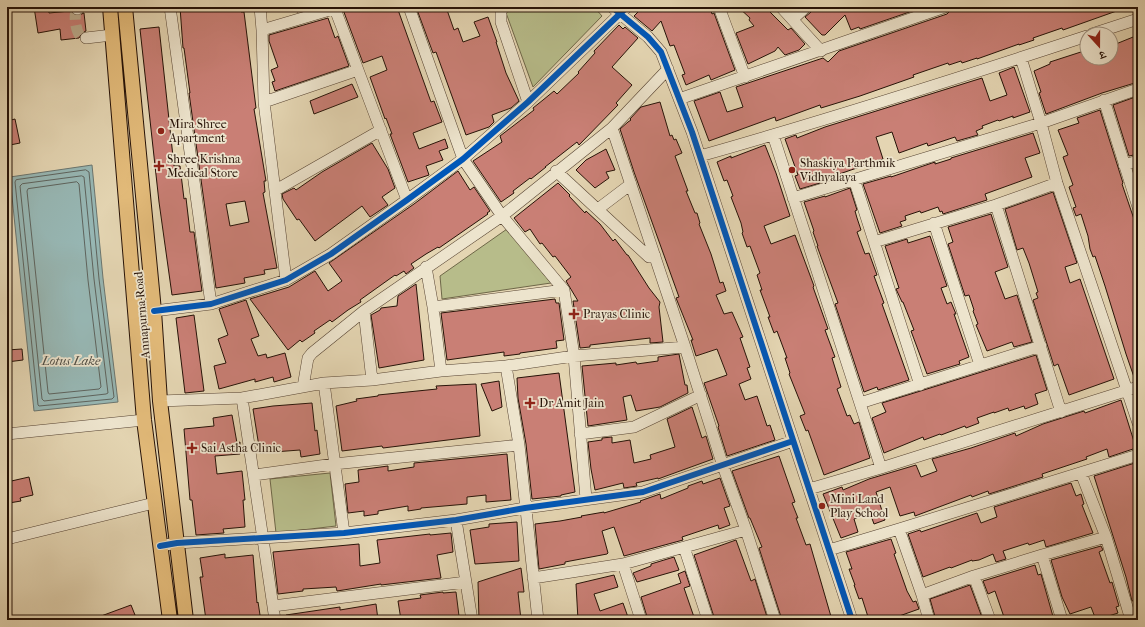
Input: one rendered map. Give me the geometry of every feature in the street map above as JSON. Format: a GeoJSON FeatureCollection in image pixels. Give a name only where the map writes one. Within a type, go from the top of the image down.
{"type":"FeatureCollection","features":[{"type":"Feature","properties":{"kind":"main road","name":"Annapurna Road"},"geometry":{"type":"LineString","coordinates":[[110,7],[144,420],[170,620]]}},
{"type":"Feature","properties":{"kind":"main road","name":"Annapurna Road"},"geometry":{"type":"LineString","coordinates":[[125,7],[154,312],[160,401],[186,620]]}},
{"type":"Feature","properties":{"kind":"street"},"geometry":{"type":"LineString","coordinates":[[170,7],[211,304]]}},
{"type":"Feature","properties":{"kind":"street"},"geometry":{"type":"LineString","coordinates":[[260,7],[264,102],[286,280]]}},
{"type":"Feature","properties":{"kind":"street"},"geometry":{"type":"LineString","coordinates":[[409,7],[462,159],[502,216],[564,290],[574,356],[586,499]]}},
{"type":"Feature","properties":{"kind":"street"},"geometry":{"type":"LineString","coordinates":[[503,7],[501,12],[501,22],[528,102]]}},
{"type":"Feature","properties":{"kind":"street"},"geometry":{"type":"LineString","coordinates":[[719,7],[745,77]]}},
{"type":"Feature","properties":{"kind":"street"},"geometry":{"type":"LineString","coordinates":[[781,7],[821,51]]}},
{"type":"Feature","properties":{"kind":"street"},"geometry":{"type":"LineString","coordinates":[[793,19],[806,7]]}},
{"type":"Feature","properties":{"kind":"street"},"geometry":{"type":"LineString","coordinates":[[679,99],[821,51],[944,7]]}},
{"type":"Feature","properties":{"kind":"street"},"geometry":{"type":"LineString","coordinates":[[262,30],[333,9],[338,16],[407,200]]}},
{"type":"Feature","properties":{"kind":"street"},"geometry":{"type":"LineString","coordinates":[[154,312],[211,304],[286,280],[331,254],[462,159],[528,102],[620,9],[662,52],[700,156],[852,620]]}},
{"type":"Feature","properties":{"kind":"street"},"geometry":{"type":"LineString","coordinates":[[1117,26],[1138,19]]}},
{"type":"Feature","properties":{"kind":"street"},"geometry":{"type":"LineString","coordinates":[[86,38],[112,35]]}},
{"type":"Feature","properties":{"kind":"street"},"geometry":{"type":"LineString","coordinates":[[700,156],[773,135],[1079,39]]}},
{"type":"Feature","properties":{"kind":"street"},"geometry":{"type":"LineString","coordinates":[[1021,58],[1041,122],[1057,183],[1133,388],[1138,423]]}},
{"type":"Feature","properties":{"kind":"street"},"geometry":{"type":"LineString","coordinates":[[303,387],[308,358],[312,353],[364,311],[502,216],[556,171],[612,128],[668,69]]}},
{"type":"Feature","properties":{"kind":"street"},"geometry":{"type":"LineString","coordinates":[[264,102],[358,70]]}},
{"type":"Feature","properties":{"kind":"street"},"geometry":{"type":"LineString","coordinates":[[793,198],[1041,122],[1138,89]]}},
{"type":"Feature","properties":{"kind":"street"},"geometry":{"type":"LineString","coordinates":[[1104,100],[1138,207]]}},
{"type":"Feature","properties":{"kind":"street"},"geometry":{"type":"LineString","coordinates":[[612,128],[775,620]]}},
{"type":"Feature","properties":{"kind":"street"},"geometry":{"type":"LineString","coordinates":[[276,190],[380,130]]}},
{"type":"Feature","properties":{"kind":"street"},"geometry":{"type":"LineString","coordinates":[[773,135],[881,468]]}},
{"type":"Feature","properties":{"kind":"street"},"geometry":{"type":"LineString","coordinates":[[1124,165],[1138,161]]}},
{"type":"Feature","properties":{"kind":"street"},"geometry":{"type":"LineString","coordinates":[[556,171],[649,257],[655,256]]}},
{"type":"Feature","properties":{"kind":"street"},"geometry":{"type":"LineString","coordinates":[[854,179],[920,385]]}},
{"type":"Feature","properties":{"kind":"street"},"geometry":{"type":"LineString","coordinates":[[874,242],[996,205],[1057,183]]}},
{"type":"Feature","properties":{"kind":"street"},"geometry":{"type":"LineString","coordinates":[[598,209],[631,184]]}},
{"type":"Feature","properties":{"kind":"street"},"geometry":{"type":"LineString","coordinates":[[996,205],[1061,412]]}},
{"type":"Feature","properties":{"kind":"street"},"geometry":{"type":"LineString","coordinates":[[934,223],[980,365]]}},
{"type":"Feature","properties":{"kind":"street"},"geometry":{"type":"LineString","coordinates":[[426,267],[433,307],[441,371]]}},
{"type":"Feature","properties":{"kind":"street"},"geometry":{"type":"LineString","coordinates":[[433,307],[564,290]]}},
{"type":"Feature","properties":{"kind":"street"},"geometry":{"type":"LineString","coordinates":[[364,311],[372,380]]}},
{"type":"Feature","properties":{"kind":"street"},"geometry":{"type":"LineString","coordinates":[[860,403],[1041,346]]}},
{"type":"Feature","properties":{"kind":"street"},"geometry":{"type":"LineString","coordinates":[[160,401],[242,398],[324,383],[372,380],[441,371],[506,366],[574,356],[685,347]]}},
{"type":"Feature","properties":{"kind":"street"},"geometry":{"type":"LineString","coordinates":[[506,366],[519,445],[538,620]]}},
{"type":"Feature","properties":{"kind":"street"},"geometry":{"type":"LineString","coordinates":[[324,383],[344,533]]}},
{"type":"Feature","properties":{"kind":"street"},"geometry":{"type":"LineString","coordinates":[[809,488],[881,468],[1133,388]]}},
{"type":"Feature","properties":{"kind":"street"},"geometry":{"type":"LineString","coordinates":[[580,434],[634,427],[701,396]]}},
{"type":"Feature","properties":{"kind":"street"},"geometry":{"type":"LineString","coordinates":[[242,398],[275,620]]}},
{"type":"Feature","properties":{"kind":"street"},"geometry":{"type":"LineString","coordinates":[[7,434],[144,420]]}},
{"type":"Feature","properties":{"kind":"street"},"geometry":{"type":"LineString","coordinates":[[160,546],[177,543],[344,533],[456,520],[525,508],[643,492],[793,441]]}},
{"type":"Feature","properties":{"kind":"street"},"geometry":{"type":"LineString","coordinates":[[254,475],[334,464],[519,445]]}},
{"type":"Feature","properties":{"kind":"street"},"geometry":{"type":"LineString","coordinates":[[829,550],[1138,455]]}},
{"type":"Feature","properties":{"kind":"street"},"geometry":{"type":"LineString","coordinates":[[1081,473],[1106,537],[1132,620]]}},
{"type":"Feature","properties":{"kind":"street"},"geometry":{"type":"LineString","coordinates":[[7,539],[154,503]]}},
{"type":"Feature","properties":{"kind":"street"},"geometry":{"type":"LineString","coordinates":[[456,520],[472,620]]}},
{"type":"Feature","properties":{"kind":"street"},"geometry":{"type":"LineString","coordinates":[[899,529],[929,620]]}},
{"type":"Feature","properties":{"kind":"street"},"geometry":{"type":"LineString","coordinates":[[533,578],[623,564],[746,530]]}},
{"type":"Feature","properties":{"kind":"street"},"geometry":{"type":"LineString","coordinates":[[922,595],[974,576],[1106,537]]}},
{"type":"Feature","properties":{"kind":"street"},"geometry":{"type":"LineString","coordinates":[[684,547],[708,620]]}},
{"type":"Feature","properties":{"kind":"street"},"geometry":{"type":"LineString","coordinates":[[1042,555],[1062,620]]}},
{"type":"Feature","properties":{"kind":"street"},"geometry":{"type":"LineString","coordinates":[[623,564],[641,620]]}},
{"type":"Feature","properties":{"kind":"street"},"geometry":{"type":"LineString","coordinates":[[974,576],[990,620]]}},
{"type":"Feature","properties":{"kind":"street"},"geometry":{"type":"LineString","coordinates":[[273,606],[466,582]]}},
{"type":"Feature","properties":{"kind":"green space"},"geometry":{"type":"Polygon","coordinates":[[[513,7],[594,7],[602,16],[533,87],[505,10],[513,7]]]}},
{"type":"Feature","properties":{"kind":"green space"},"geometry":{"type":"Polygon","coordinates":[[[1138,166],[1138,202],[1128,169],[1138,166]]]}},
{"type":"Feature","properties":{"kind":"green space"},"geometry":{"type":"Polygon","coordinates":[[[507,229],[551,283],[442,299],[440,276],[507,229]]]}},
{"type":"Feature","properties":{"kind":"green space"},"geometry":{"type":"Polygon","coordinates":[[[330,473],[336,526],[276,533],[270,479],[330,473]]]}},
{"type":"Feature","properties":{"kind":"water","name":"Lotus Lake"},"geometry":{"type":"Polygon","coordinates":[[[92,165],[103,278],[118,402],[34,411],[10,177],[92,165]]]}},
{"type":"Feature","properties":{"kind":"building"},"geometry":{"type":"Polygon","coordinates":[[[34,7],[48,7],[49,13],[70,11],[73,15],[77,16],[84,13],[86,31],[82,33],[79,38],[61,40],[60,29],[38,33],[34,7]]]}},
{"type":"Feature","properties":{"kind":"building"},"geometry":{"type":"Polygon","coordinates":[[[180,7],[241,7],[241,12],[244,12],[256,108],[254,109],[266,181],[264,181],[265,192],[263,193],[277,268],[264,270],[265,274],[244,278],[245,283],[216,288],[183,48],[180,7]],[[245,201],[226,204],[230,226],[249,222],[245,201]]]}},
{"type":"Feature","properties":{"kind":"building"},"geometry":{"type":"Polygon","coordinates":[[[295,7],[315,7],[297,12],[295,7]]]}},
{"type":"Feature","properties":{"kind":"building"},"geometry":{"type":"Polygon","coordinates":[[[342,7],[397,7],[431,102],[434,101],[442,122],[413,133],[419,149],[445,139],[448,148],[439,151],[443,160],[426,166],[429,175],[408,182],[390,134],[392,134],[370,77],[387,70],[382,56],[363,63],[342,7]]]}},
{"type":"Feature","properties":{"kind":"building"},"geometry":{"type":"Polygon","coordinates":[[[416,7],[446,7],[454,30],[458,28],[463,42],[480,36],[474,22],[488,17],[506,73],[519,101],[511,108],[492,115],[494,122],[489,127],[466,135],[436,52],[433,53],[416,7]]]}},
{"type":"Feature","properties":{"kind":"building"},"geometry":{"type":"Polygon","coordinates":[[[643,7],[710,7],[712,14],[714,13],[735,70],[711,80],[709,75],[686,85],[682,75],[685,74],[674,45],[670,46],[661,21],[652,31],[634,16],[643,7]]]}},
{"type":"Feature","properties":{"kind":"building"},"geometry":{"type":"Polygon","coordinates":[[[738,7],[774,7],[770,12],[788,30],[791,28],[805,44],[799,50],[785,55],[778,47],[775,51],[748,64],[736,33],[754,26],[749,20],[750,18],[738,7]]]}},
{"type":"Feature","properties":{"kind":"building"},"geometry":{"type":"Polygon","coordinates":[[[813,7],[924,7],[860,29],[859,27],[851,30],[845,15],[825,35],[822,35],[805,17],[811,12],[813,7]]]}},
{"type":"Feature","properties":{"kind":"building"},"geometry":{"type":"Polygon","coordinates":[[[952,7],[1125,8],[1063,30],[1062,28],[1033,38],[1034,40],[977,59],[962,63],[961,61],[949,65],[948,63],[860,96],[821,108],[820,105],[776,121],[775,117],[709,141],[694,101],[720,92],[727,112],[743,107],[736,87],[823,58],[828,62],[839,51],[947,14],[952,7]]]}},
{"type":"Feature","properties":{"kind":"building"},"geometry":{"type":"Polygon","coordinates":[[[328,18],[335,38],[338,36],[349,66],[275,91],[272,82],[275,81],[271,70],[278,67],[269,41],[269,35],[328,18]]]}},
{"type":"Feature","properties":{"kind":"building"},"geometry":{"type":"Polygon","coordinates":[[[619,25],[623,29],[625,27],[638,38],[612,67],[632,85],[616,103],[618,105],[579,145],[577,142],[501,202],[473,161],[502,142],[500,136],[534,110],[533,108],[554,91],[557,94],[579,73],[578,72],[595,53],[594,51],[619,25]]]}},
{"type":"Feature","properties":{"kind":"building"},"geometry":{"type":"Polygon","coordinates":[[[159,27],[174,166],[180,166],[190,232],[194,232],[202,291],[172,295],[159,202],[140,29],[159,27]]]}},
{"type":"Feature","properties":{"kind":"building"},"geometry":{"type":"Polygon","coordinates":[[[1138,35],[1138,82],[1102,93],[1046,114],[1034,71],[1050,64],[1050,62],[1079,53],[1079,66],[1119,66],[1119,43],[1138,35]]]}},
{"type":"Feature","properties":{"kind":"building"},"geometry":{"type":"Polygon","coordinates":[[[1014,67],[1030,112],[1013,118],[1013,116],[999,121],[998,120],[982,126],[983,128],[976,131],[978,135],[957,141],[955,137],[928,146],[927,143],[899,153],[892,132],[876,137],[883,159],[800,189],[795,176],[798,175],[785,139],[796,135],[797,138],[825,127],[982,78],[990,101],[1007,95],[999,73],[1014,67]]]}},
{"type":"Feature","properties":{"kind":"building"},"geometry":{"type":"Polygon","coordinates":[[[352,84],[358,97],[314,114],[310,101],[352,84]]]}},
{"type":"Feature","properties":{"kind":"building"},"geometry":{"type":"Polygon","coordinates":[[[1138,96],[1138,154],[1129,156],[1113,105],[1138,96]]]}},
{"type":"Feature","properties":{"kind":"building"},"geometry":{"type":"Polygon","coordinates":[[[660,102],[670,136],[672,135],[674,140],[676,139],[682,153],[675,156],[688,191],[686,191],[695,213],[697,213],[699,224],[711,254],[720,283],[723,282],[726,291],[716,295],[724,314],[732,312],[743,337],[740,338],[750,367],[747,368],[751,379],[739,384],[745,400],[757,396],[767,426],[770,425],[775,440],[727,456],[718,427],[719,426],[704,383],[727,375],[717,349],[696,356],[691,340],[693,340],[676,298],[679,297],[620,129],[631,120],[630,119],[641,107],[660,102]]]}},
{"type":"Feature","properties":{"kind":"building"},"geometry":{"type":"Polygon","coordinates":[[[1100,110],[1123,183],[1122,184],[1136,225],[1138,225],[1138,380],[1135,380],[1126,354],[1095,256],[1093,257],[1090,249],[1088,236],[1081,214],[1076,216],[1073,208],[1076,207],[1069,187],[1073,185],[1063,157],[1068,155],[1058,130],[1079,123],[1077,118],[1100,110]]]}},
{"type":"Feature","properties":{"kind":"building"},"geometry":{"type":"Polygon","coordinates":[[[15,119],[20,143],[10,145],[7,133],[7,121],[15,119]]]}},
{"type":"Feature","properties":{"kind":"building"},"geometry":{"type":"Polygon","coordinates":[[[1033,133],[1040,153],[1025,158],[1032,177],[985,194],[987,200],[943,214],[942,211],[940,212],[938,207],[921,213],[920,211],[905,216],[906,220],[900,222],[902,226],[880,233],[863,184],[891,177],[935,162],[935,164],[1033,133]]]}},
{"type":"Feature","properties":{"kind":"building"},"geometry":{"type":"Polygon","coordinates":[[[372,143],[388,169],[395,188],[382,197],[388,205],[370,217],[362,206],[315,241],[299,219],[297,220],[283,199],[282,194],[294,188],[296,190],[322,172],[372,143]]]}},
{"type":"Feature","properties":{"kind":"building"},"geometry":{"type":"Polygon","coordinates":[[[765,145],[790,216],[764,226],[771,244],[795,235],[828,329],[825,330],[835,357],[832,358],[841,387],[837,389],[847,416],[850,415],[854,424],[859,422],[870,458],[824,475],[808,430],[806,431],[800,416],[805,414],[789,374],[790,373],[785,358],[787,358],[777,331],[774,333],[768,317],[770,317],[760,290],[762,290],[757,275],[760,273],[750,246],[747,247],[742,233],[741,223],[731,197],[733,196],[727,180],[724,181],[717,162],[765,145]]]}},
{"type":"Feature","properties":{"kind":"building"},"geometry":{"type":"Polygon","coordinates":[[[606,149],[615,170],[606,172],[609,178],[595,188],[576,170],[586,160],[606,149]]]}},
{"type":"Feature","properties":{"kind":"building"},"geometry":{"type":"Polygon","coordinates":[[[458,171],[470,190],[474,187],[490,211],[487,213],[488,214],[439,248],[438,247],[411,264],[414,268],[406,274],[404,271],[396,276],[395,275],[360,300],[361,302],[332,322],[330,320],[314,331],[315,333],[302,342],[300,340],[288,350],[250,299],[289,287],[315,271],[328,291],[342,281],[329,263],[414,204],[458,171]]]}},
{"type":"Feature","properties":{"kind":"building"},"geometry":{"type":"Polygon","coordinates":[[[558,183],[585,213],[586,211],[600,224],[613,241],[615,239],[628,255],[649,288],[660,302],[659,307],[663,342],[650,343],[650,338],[590,345],[590,347],[580,348],[573,301],[578,301],[566,281],[571,277],[555,256],[553,257],[542,243],[540,244],[530,229],[525,232],[514,218],[558,183]]]}},
{"type":"Feature","properties":{"kind":"building"},"geometry":{"type":"Polygon","coordinates":[[[850,188],[861,230],[857,232],[865,254],[869,253],[877,275],[874,276],[884,303],[882,304],[909,380],[878,390],[877,387],[864,392],[835,304],[838,303],[817,246],[814,231],[804,202],[825,197],[850,188]]]}},
{"type":"Feature","properties":{"kind":"building"},"geometry":{"type":"Polygon","coordinates":[[[1053,192],[1077,263],[1065,267],[1070,283],[1080,279],[1114,379],[1069,395],[1058,364],[1054,366],[1033,300],[1038,298],[1036,293],[1038,292],[1029,263],[1023,248],[1017,250],[1005,209],[1053,192]]]}},
{"type":"Feature","properties":{"kind":"building"},"geometry":{"type":"Polygon","coordinates":[[[991,214],[1008,267],[995,272],[1005,299],[1017,295],[1032,342],[1014,347],[1012,342],[987,351],[976,325],[978,324],[969,295],[965,296],[948,244],[953,242],[948,227],[991,214]]]}},
{"type":"Feature","properties":{"kind":"building"},"geometry":{"type":"Polygon","coordinates":[[[930,236],[947,286],[941,288],[947,304],[951,302],[956,314],[954,314],[969,357],[959,361],[960,364],[927,374],[911,331],[914,330],[896,289],[899,288],[885,246],[907,239],[908,243],[930,236]]]}},
{"type":"Feature","properties":{"kind":"building"},"geometry":{"type":"Polygon","coordinates":[[[416,284],[424,360],[379,368],[371,315],[381,308],[397,306],[398,296],[416,284]]]}},
{"type":"Feature","properties":{"kind":"building"},"geometry":{"type":"Polygon","coordinates":[[[555,299],[556,303],[559,303],[564,340],[556,341],[557,348],[504,356],[504,352],[447,360],[441,313],[555,299]]]}},
{"type":"Feature","properties":{"kind":"building"},"geometry":{"type":"Polygon","coordinates":[[[246,300],[259,336],[251,339],[258,356],[266,354],[267,358],[285,353],[291,377],[274,382],[273,377],[255,382],[255,379],[219,389],[214,366],[226,363],[218,339],[228,335],[219,309],[246,300]]]}},
{"type":"Feature","properties":{"kind":"building"},"geometry":{"type":"Polygon","coordinates":[[[194,315],[204,391],[185,393],[176,318],[194,315]]]}},
{"type":"Feature","properties":{"kind":"building"},"geometry":{"type":"Polygon","coordinates":[[[22,349],[23,360],[7,362],[7,350],[22,349]]]}},
{"type":"Feature","properties":{"kind":"building"},"geometry":{"type":"Polygon","coordinates":[[[679,354],[688,393],[660,407],[636,411],[631,395],[623,397],[627,420],[588,426],[582,366],[616,363],[616,365],[636,362],[637,364],[658,361],[658,357],[679,354]]]}},
{"type":"Feature","properties":{"kind":"building"},"geometry":{"type":"Polygon","coordinates":[[[1036,355],[1047,390],[1035,394],[1038,404],[1025,409],[1024,406],[1009,411],[1008,408],[994,412],[977,418],[979,423],[966,428],[965,426],[924,440],[923,437],[884,453],[872,418],[886,412],[882,403],[1036,355]]]}},
{"type":"Feature","properties":{"kind":"building"},"geometry":{"type":"Polygon","coordinates":[[[559,373],[575,492],[561,496],[532,499],[526,444],[518,398],[517,378],[559,373]]]}},
{"type":"Feature","properties":{"kind":"building"},"geometry":{"type":"Polygon","coordinates":[[[499,381],[502,407],[492,411],[481,384],[499,381]]]}},
{"type":"Feature","properties":{"kind":"building"},"geometry":{"type":"Polygon","coordinates":[[[476,384],[480,436],[383,448],[382,446],[342,451],[336,406],[357,401],[356,399],[378,395],[437,389],[436,386],[476,384]]]}},
{"type":"Feature","properties":{"kind":"building"},"geometry":{"type":"Polygon","coordinates":[[[1121,400],[1136,448],[1109,457],[1107,449],[1086,457],[1087,459],[1042,474],[1043,477],[989,494],[988,491],[972,497],[971,495],[915,516],[914,512],[900,516],[890,487],[876,492],[885,520],[874,524],[870,513],[854,519],[858,532],[841,538],[823,494],[842,487],[843,490],[869,479],[916,465],[921,477],[937,471],[932,459],[1015,433],[1016,436],[1043,424],[1084,411],[1085,413],[1121,400]]]}},
{"type":"Feature","properties":{"kind":"building"},"geometry":{"type":"Polygon","coordinates":[[[312,403],[315,431],[317,430],[320,454],[301,457],[300,450],[260,453],[253,409],[312,403]]]}},
{"type":"Feature","properties":{"kind":"building"},"geometry":{"type":"Polygon","coordinates":[[[692,407],[702,438],[706,436],[713,459],[658,479],[636,483],[637,486],[624,488],[623,483],[595,490],[588,442],[612,437],[612,443],[630,440],[634,463],[651,459],[650,455],[675,447],[667,419],[692,407]]]}},
{"type":"Feature","properties":{"kind":"building"},"geometry":{"type":"Polygon","coordinates":[[[232,415],[237,443],[240,442],[240,454],[215,456],[217,474],[242,471],[245,500],[243,500],[245,527],[223,529],[224,533],[196,535],[192,500],[190,500],[184,429],[214,426],[213,418],[232,415]]]}},
{"type":"Feature","properties":{"kind":"building"},"geometry":{"type":"Polygon","coordinates":[[[507,454],[511,500],[486,502],[486,495],[467,497],[467,504],[421,508],[408,511],[408,506],[378,511],[378,514],[364,516],[364,511],[348,513],[345,484],[359,482],[358,470],[388,466],[388,471],[414,467],[414,463],[507,454]]]}},
{"type":"Feature","properties":{"kind":"building"},"geometry":{"type":"Polygon","coordinates":[[[779,456],[795,502],[792,503],[798,518],[796,518],[806,545],[810,544],[832,620],[782,620],[759,548],[762,547],[749,518],[732,471],[779,456]]]}},
{"type":"Feature","properties":{"kind":"building"},"geometry":{"type":"Polygon","coordinates":[[[1138,462],[1138,599],[1132,601],[1126,577],[1094,476],[1138,462]]]}},
{"type":"Feature","properties":{"kind":"building"},"geometry":{"type":"Polygon","coordinates":[[[29,477],[33,495],[20,498],[21,501],[9,503],[9,500],[7,501],[7,482],[29,477]]]}},
{"type":"Feature","properties":{"kind":"building"},"geometry":{"type":"Polygon","coordinates":[[[720,478],[730,506],[724,508],[730,525],[719,529],[718,525],[682,537],[683,540],[624,556],[614,527],[602,531],[607,554],[565,562],[565,564],[539,569],[535,524],[604,513],[641,502],[640,501],[660,494],[661,499],[702,481],[703,484],[720,478]]]}},
{"type":"Feature","properties":{"kind":"building"},"geometry":{"type":"Polygon","coordinates":[[[1071,483],[1076,496],[1081,494],[1084,504],[1082,505],[1093,533],[1046,547],[1044,540],[1029,545],[1028,543],[1003,551],[1006,559],[996,562],[993,554],[979,560],[972,560],[923,577],[908,534],[920,530],[921,532],[977,513],[981,523],[997,517],[994,507],[1071,483]]]}},
{"type":"Feature","properties":{"kind":"building"},"geometry":{"type":"Polygon","coordinates":[[[517,522],[519,561],[475,564],[470,530],[489,527],[489,524],[517,522]]]}},
{"type":"Feature","properties":{"kind":"building"},"geometry":{"type":"Polygon","coordinates":[[[451,533],[453,552],[437,555],[441,578],[381,584],[337,591],[336,587],[303,589],[303,591],[278,594],[273,552],[359,544],[360,566],[380,563],[377,540],[451,533]]]}},
{"type":"Feature","properties":{"kind":"building"},"geometry":{"type":"Polygon","coordinates":[[[891,539],[896,553],[894,554],[907,591],[913,602],[916,601],[919,609],[888,620],[869,620],[862,598],[859,599],[854,585],[849,569],[852,569],[846,552],[891,539]]]}},
{"type":"Feature","properties":{"kind":"building"},"geometry":{"type":"Polygon","coordinates":[[[736,540],[751,581],[755,579],[768,620],[715,620],[694,555],[736,540]]]}},
{"type":"Feature","properties":{"kind":"building"},"geometry":{"type":"Polygon","coordinates":[[[1101,546],[1103,550],[1099,552],[1110,583],[1112,582],[1119,606],[1116,607],[1118,613],[1096,620],[1091,607],[1070,614],[1062,597],[1051,560],[1101,546]]]}},
{"type":"Feature","properties":{"kind":"building"},"geometry":{"type":"Polygon","coordinates":[[[225,554],[225,558],[253,555],[257,603],[258,602],[260,615],[258,616],[258,620],[206,620],[200,577],[203,577],[200,558],[225,554]]]}},
{"type":"Feature","properties":{"kind":"building"},"geometry":{"type":"Polygon","coordinates":[[[674,557],[679,570],[637,582],[633,573],[651,566],[651,564],[674,557]]]}},
{"type":"Feature","properties":{"kind":"building"},"geometry":{"type":"Polygon","coordinates":[[[1035,565],[1038,575],[1041,574],[1054,620],[1005,620],[995,591],[988,594],[983,581],[1035,565]]]}},
{"type":"Feature","properties":{"kind":"building"},"geometry":{"type":"Polygon","coordinates":[[[521,568],[524,592],[518,592],[521,620],[479,620],[478,582],[521,568]]]}},
{"type":"Feature","properties":{"kind":"building"},"geometry":{"type":"Polygon","coordinates":[[[685,571],[690,586],[684,588],[695,620],[648,620],[641,597],[681,583],[678,574],[685,571]]]}},
{"type":"Feature","properties":{"kind":"building"},"geometry":{"type":"Polygon","coordinates":[[[614,575],[618,587],[594,594],[600,611],[623,603],[629,620],[578,620],[576,584],[614,575]]]}},
{"type":"Feature","properties":{"kind":"building"},"geometry":{"type":"Polygon","coordinates":[[[970,585],[983,620],[936,620],[930,599],[970,585]]]}},
{"type":"Feature","properties":{"kind":"building"},"geometry":{"type":"Polygon","coordinates":[[[456,592],[459,616],[458,620],[401,620],[398,601],[421,598],[420,595],[456,592]]]}},
{"type":"Feature","properties":{"kind":"building"},"geometry":{"type":"Polygon","coordinates":[[[376,604],[378,620],[287,620],[286,615],[340,607],[340,610],[376,604]]]}},
{"type":"Feature","properties":{"kind":"building"},"geometry":{"type":"Polygon","coordinates":[[[131,605],[137,620],[93,620],[93,619],[131,605]]]}},
{"type":"Feature","properties":{"kind":"tunnel"},"geometry":{"type":"LineString","coordinates":[[77,9],[75,16],[76,28],[79,35],[86,38]]}},
{"type":"Feature","properties":{"kind":"cycle path"},"geometry":{"type":"LineString","coordinates":[[612,7],[648,37],[661,52],[692,132],[852,620]]}},
{"type":"Feature","properties":{"kind":"cycle path"},"geometry":{"type":"LineString","coordinates":[[154,311],[211,304],[286,280],[331,254],[463,159],[528,102],[627,7]]}},
{"type":"Feature","properties":{"kind":"cycle path"},"geometry":{"type":"LineString","coordinates":[[160,546],[177,543],[344,533],[456,520],[525,508],[643,492],[793,441]]}},
{"type":"Feature","properties":{"kind":"place","name":"Mira Shree Apartment"},"geometry":{"type":"Point","coordinates":[161,131]}},
{"type":"Feature","properties":{"kind":"place","name":"Shree Krishna Medical Store"},"geometry":{"type":"Point","coordinates":[159,166]}},
{"type":"Feature","properties":{"kind":"place","name":"Shaskiya Parthmik Vidhyalaya"},"geometry":{"type":"Point","coordinates":[792,170]}},
{"type":"Feature","properties":{"kind":"place","name":"Prayas Clinic"},"geometry":{"type":"Point","coordinates":[574,314]}},
{"type":"Feature","properties":{"kind":"place","name":"Dr Amit Jain"},"geometry":{"type":"Point","coordinates":[530,403]}},
{"type":"Feature","properties":{"kind":"place","name":"Sai Astha Clinic"},"geometry":{"type":"Point","coordinates":[192,448]}},
{"type":"Feature","properties":{"kind":"place","name":"Mini Land Play School"},"geometry":{"type":"Point","coordinates":[822,506]}}]}
